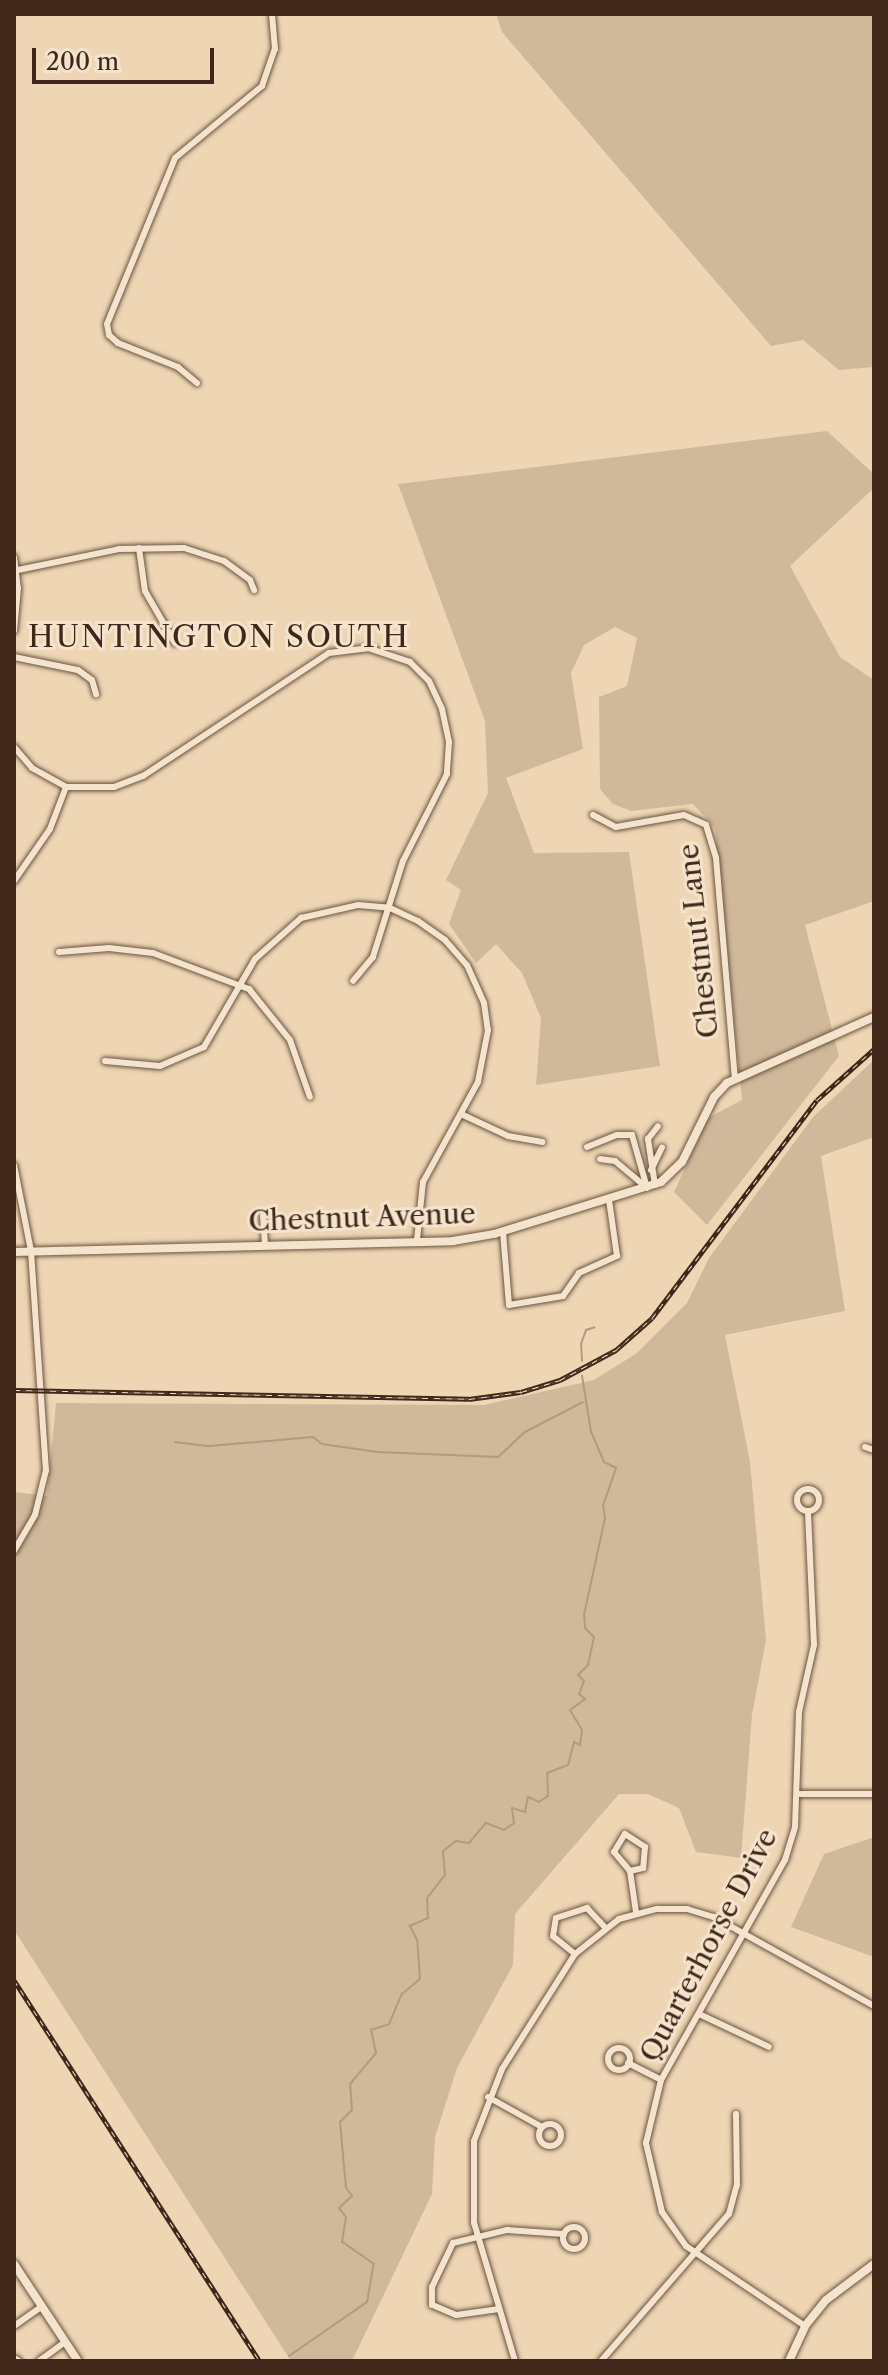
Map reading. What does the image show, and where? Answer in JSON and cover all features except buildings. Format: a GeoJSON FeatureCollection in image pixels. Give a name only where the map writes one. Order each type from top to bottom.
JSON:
{"type":"FeatureCollection","features":[{"type":"Feature","properties":{"kind":"street"},"geometry":{"type":"LineString","coordinates":[[197,383],[178,367],[118,343],[109,335],[107,324],[175,158],[262,86],[273,58],[272,14]]}},
{"type":"Feature","properties":{"kind":"street"},"geometry":{"type":"LineString","coordinates":[[18,570],[139,548],[204,551],[236,568],[254,590]]}},
{"type":"Feature","properties":{"kind":"street"},"geometry":{"type":"LineString","coordinates":[[139,548],[145,591],[175,643]]}},
{"type":"Feature","properties":{"kind":"street"},"geometry":{"type":"LineString","coordinates":[[14,557],[18,570],[14,631]]}},
{"type":"Feature","properties":{"kind":"street"},"geometry":{"type":"LineString","coordinates":[[14,747],[32,768],[66,787],[104,789],[143,776],[329,653],[353,647],[392,653],[429,681],[449,742],[442,788],[403,861],[373,957],[353,981]]}},
{"type":"Feature","properties":{"kind":"street"},"geometry":{"type":"LineString","coordinates":[[14,657],[78,670],[92,680],[96,694]]}},
{"type":"Feature","properties":{"kind":"street"},"geometry":{"type":"LineString","coordinates":[[14,881],[50,829],[66,787]]}},
{"type":"Feature","properties":{"kind":"street","name":"Chestnut Lane"},"geometry":{"type":"LineString","coordinates":[[593,815],[624,827],[684,815],[702,821],[709,831],[718,879],[735,1078]]}},
{"type":"Feature","properties":{"kind":"street"},"geometry":{"type":"LineString","coordinates":[[105,1061],[160,1066],[194,1054],[217,1031],[240,984],[270,940],[301,918],[341,906],[390,908],[445,940],[467,965],[484,1003],[485,1059],[461,1114],[426,1173],[417,1240]]}},
{"type":"Feature","properties":{"kind":"street"},"geometry":{"type":"LineString","coordinates":[[59,952],[109,948],[153,953],[240,984],[266,1005],[283,1030],[310,1097]]}},
{"type":"Feature","properties":{"kind":"street","name":"Chestnut Avenue"},"geometry":{"type":"LineString","coordinates":[[14,1252],[265,1242],[462,1240],[503,1232],[651,1186],[682,1162],[714,1097],[735,1078],[874,1017]]}},
{"type":"Feature","properties":{"kind":"street"},"geometry":{"type":"LineString","coordinates":[[461,1114],[508,1136],[542,1142]]}},
{"type":"Feature","properties":{"kind":"street"},"geometry":{"type":"LineString","coordinates":[[651,1186],[648,1139],[658,1126]]}},
{"type":"Feature","properties":{"kind":"street"},"geometry":{"type":"LineString","coordinates":[[587,1147],[617,1135],[632,1135],[651,1186]]}},
{"type":"Feature","properties":{"kind":"street"},"geometry":{"type":"LineString","coordinates":[[651,1170],[662,1147]]}},
{"type":"Feature","properties":{"kind":"street"},"geometry":{"type":"LineString","coordinates":[[600,1159],[615,1161],[651,1186]]}},
{"type":"Feature","properties":{"kind":"street"},"geometry":{"type":"LineString","coordinates":[[14,1165],[31,1251],[46,1470],[40,1504],[14,1551]]}},
{"type":"Feature","properties":{"kind":"street"},"geometry":{"type":"LineString","coordinates":[[503,1232],[509,1305],[563,1296],[579,1273],[617,1256],[609,1200]]}},
{"type":"Feature","properties":{"kind":"street"},"geometry":{"type":"LineString","coordinates":[[263,1216],[265,1242]]}},
{"type":"Feature","properties":{"kind":"street"},"geometry":{"type":"LineString","coordinates":[[865,1447],[874,1450]]}},
{"type":"Feature","properties":{"kind":"street","name":"Quarterhorse Drive"},"geometry":{"type":"LineString","coordinates":[[805,2326],[696,2257],[662,2212],[648,2166],[648,2120],[661,2080],[785,1860],[800,1794],[799,1712],[814,1645],[808,1511]]}},
{"type":"Feature","properties":{"kind":"street"},"geometry":{"type":"LineString","coordinates":[[800,1794],[874,1794]]}},
{"type":"Feature","properties":{"kind":"street"},"geometry":{"type":"LineString","coordinates":[[630,1871],[646,1866],[646,1850],[625,1834],[613,1849],[630,1871],[636,1912]]}},
{"type":"Feature","properties":{"kind":"street"},"geometry":{"type":"LineString","coordinates":[[575,1954],[551,1933],[556,1918],[593,1909],[605,1927]]}},
{"type":"Feature","properties":{"kind":"street"},"geometry":{"type":"LineString","coordinates":[[515,2361],[477,2234],[472,2158],[488,2097],[575,1954],[605,1927],[636,1912],[687,1909],[743,1934],[874,2006]]}},
{"type":"Feature","properties":{"kind":"street"},"geometry":{"type":"LineString","coordinates":[[699,2014],[769,2047]]}},
{"type":"Feature","properties":{"kind":"street"},"geometry":{"type":"LineString","coordinates":[[628,2063],[661,2080]]}},
{"type":"Feature","properties":{"kind":"street"},"geometry":{"type":"LineString","coordinates":[[488,2097],[542,2127]]}},
{"type":"Feature","properties":{"kind":"street"},"geometry":{"type":"LineString","coordinates":[[602,2361],[696,2257],[733,2205],[736,2114]]}},
{"type":"Feature","properties":{"kind":"street"},"geometry":{"type":"LineString","coordinates":[[499,2309],[456,2315],[430,2301],[449,2248],[457,2239],[477,2234],[564,2234]]}},
{"type":"Feature","properties":{"kind":"street"},"geometry":{"type":"LineString","coordinates":[[14,2264],[78,2361]]}},
{"type":"Feature","properties":{"kind":"street"},"geometry":{"type":"LineString","coordinates":[[789,2361],[805,2326],[841,2285],[874,2264]]}},
{"type":"Feature","properties":{"kind":"street"},"geometry":{"type":"LineString","coordinates":[[14,2326],[41,2307]]}},
{"type":"Feature","properties":{"kind":"street"},"geometry":{"type":"LineString","coordinates":[[39,2361],[65,2342]]}},
{"type":"Feature","properties":{"kind":"shaded area"},"geometry":{"type":"Polygon","coordinates":[[[496,14],[874,14],[874,367],[839,370],[803,340],[771,346],[502,32],[496,14]]]}},
{"type":"Feature","properties":{"kind":"shaded area"},"geometry":{"type":"Polygon","coordinates":[[[827,431],[874,474],[874,488],[790,566],[840,657],[874,680],[874,901],[805,925],[839,1056],[707,1225],[674,1192],[708,1118],[742,1100],[715,828],[693,804],[631,811],[613,804],[600,789],[599,697],[627,686],[637,638],[615,627],[584,645],[571,673],[583,749],[506,778],[534,853],[629,852],[660,1066],[536,1085],[541,1018],[522,973],[496,944],[476,963],[449,924],[461,890],[446,880],[488,793],[485,721],[398,484],[827,431]]]}},
{"type":"Feature","properties":{"kind":"shaded area"},"geometry":{"type":"Polygon","coordinates":[[[874,1060],[874,1137],[821,1156],[845,1311],[725,1335],[750,1462],[766,1640],[752,1715],[741,1858],[696,1852],[679,1808],[648,1794],[619,1794],[515,1914],[513,1965],[457,2068],[435,2137],[432,2194],[352,2361],[291,2361],[14,1930],[14,1492],[47,1496],[56,1403],[484,1405],[594,1380],[637,1353],[687,1303],[709,1258],[813,1117],[874,1060]]]}},
{"type":"Feature","properties":{"kind":"shaded area"},"geometry":{"type":"Polygon","coordinates":[[[874,1837],[874,1957],[791,1927],[824,1854],[874,1837]]]}},
{"type":"Feature","properties":{"kind":"waterway"},"geometry":{"type":"LineString","coordinates":[[582,1361],[581,1344],[586,1330],[595,1327]]}},
{"type":"Feature","properties":{"kind":"waterway"},"geometry":{"type":"LineString","coordinates":[[289,2356],[367,2302],[374,2264],[342,2242],[346,2217],[339,2208],[352,2196],[346,2188],[340,2122],[352,2110],[350,2084],[376,2053],[371,2030],[389,2024],[402,1994],[420,1979],[417,1940],[410,1926],[428,1918],[427,1898],[445,1875],[443,1851],[456,1841],[469,1843],[486,1823],[504,1830],[514,1823],[512,1808],[525,1812],[528,1797],[539,1802],[548,1796],[547,1773],[568,1765],[574,1742],[580,1745],[582,1730],[570,1710],[585,1699],[579,1694],[584,1681],[578,1675],[588,1665],[594,1637],[585,1628],[584,1615],[605,1518],[603,1506],[616,1468],[604,1462],[591,1432],[582,1376]]}},
{"type":"Feature","properties":{"kind":"waterway"},"geometry":{"type":"LineString","coordinates":[[175,1442],[209,1446],[313,1437],[322,1444],[377,1452],[498,1457],[525,1432],[583,1402]]}},
{"type":"Feature","properties":{"kind":"railway"},"geometry":{"type":"LineString","coordinates":[[14,1390],[469,1399],[521,1392],[560,1380],[616,1350],[652,1318],[817,1100],[874,1049]]}},
{"type":"Feature","properties":{"kind":"railway"},"geometry":{"type":"LineString","coordinates":[[14,1980],[260,2361]]}},
{"type":"Feature","properties":{"kind":"district","name":"HUNTINGTON SOUTH"},"geometry":{"type":"Point","coordinates":[219,637]}}]}
